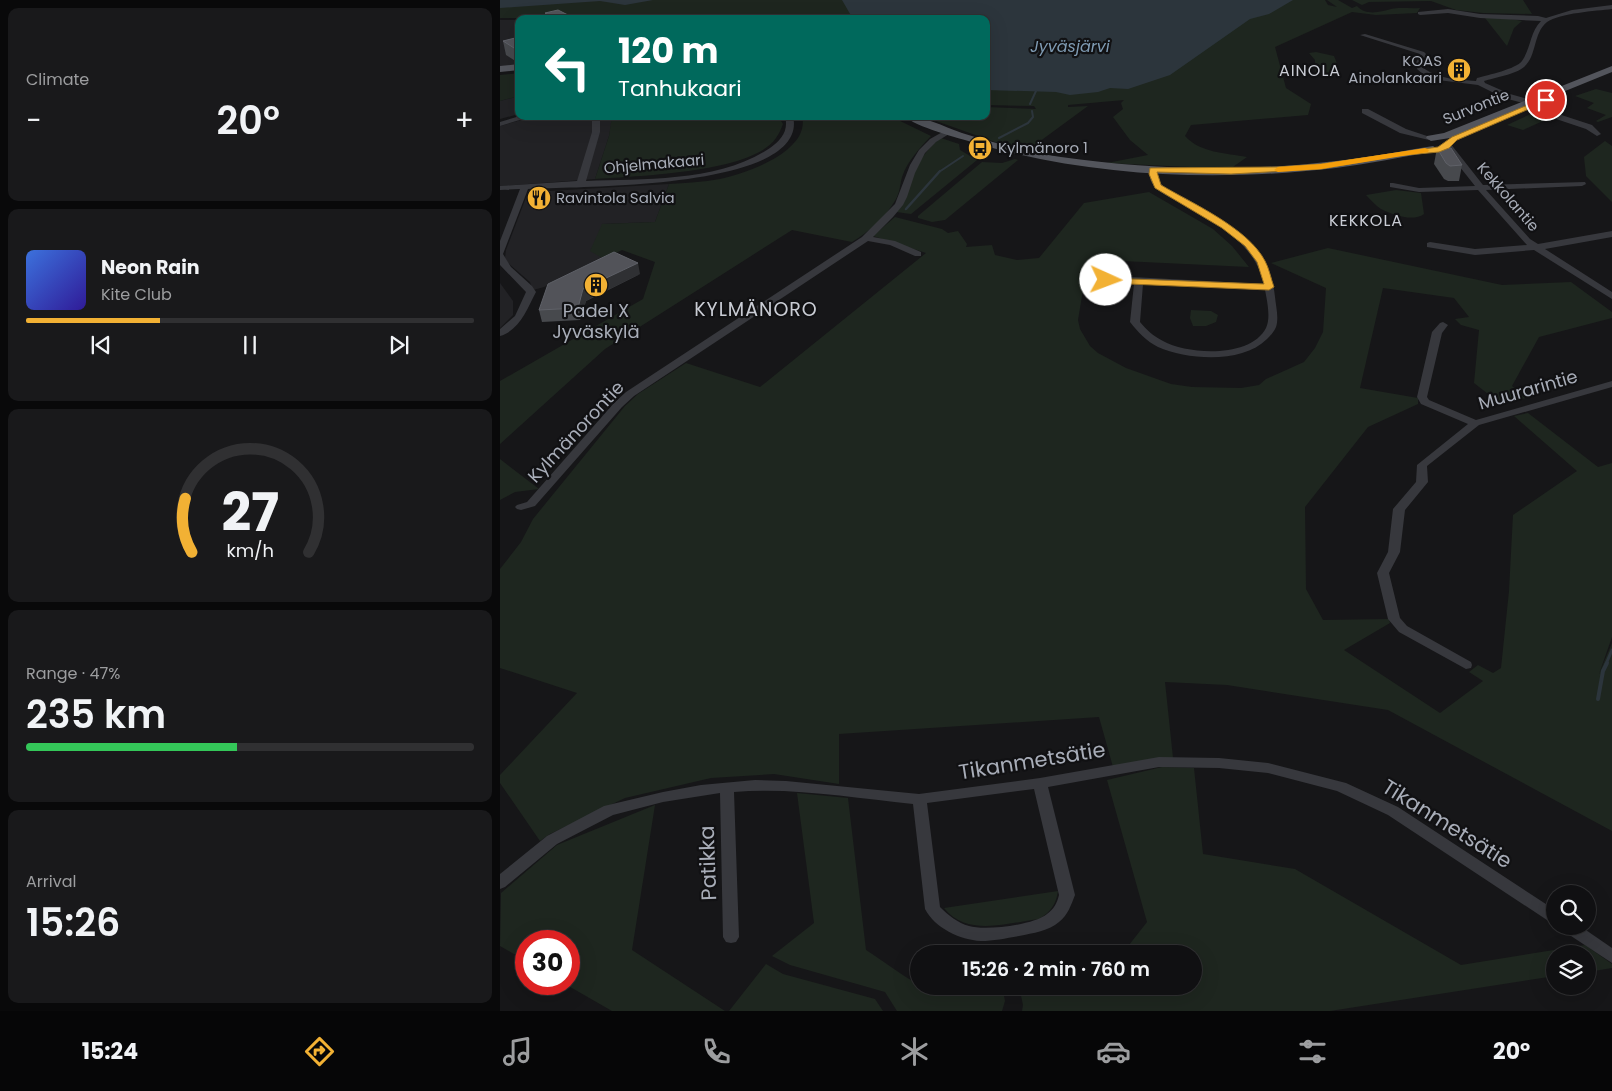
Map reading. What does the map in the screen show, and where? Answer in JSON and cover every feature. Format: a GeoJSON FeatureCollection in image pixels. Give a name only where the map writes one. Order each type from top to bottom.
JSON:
{"type":"FeatureCollection","features":[{"type":"Feature","properties":{"kind":"main road"},"geometry":{"type":"LineString","coordinates":[[500,69],[515,67]]}},
{"type":"Feature","properties":{"kind":"main road","name":"Survontie"},"geometry":{"type":"LineString","coordinates":[[1396,154],[1424,140],[1446,136],[1612,69]]}},
{"type":"Feature","properties":{"kind":"main road","name":"Survontie"},"geometry":{"type":"LineString","coordinates":[[918,120],[946,132],[995,146],[1084,163],[1153,169],[1277,170],[1321,166],[1434,150],[1526,104]]}},
{"type":"Feature","properties":{"kind":"main road"},"geometry":{"type":"LineString","coordinates":[[1434,150],[1424,148],[1424,140],[1440,139],[1447,145]]}},
{"type":"Feature","properties":{"kind":"street"},"geometry":{"type":"LineString","coordinates":[[1480,83],[1484,79],[1520,66],[1526,61],[1539,27],[1546,20],[1572,12],[1612,6]]}},
{"type":"Feature","properties":{"kind":"street"},"geometry":{"type":"LineString","coordinates":[[1420,13],[1448,11],[1480,16],[1538,18],[1546,20]]}},
{"type":"Feature","properties":{"kind":"street"},"geometry":{"type":"LineString","coordinates":[[1363,35],[1422,53],[1424,55],[1419,63],[1420,69],[1427,74],[1449,81],[1480,83],[1507,96],[1511,101],[1526,104],[1589,127],[1596,131],[1597,134]]}},
{"type":"Feature","properties":{"kind":"street"},"geometry":{"type":"LineString","coordinates":[[1365,111],[1424,140]]}},
{"type":"Feature","properties":{"kind":"street"},"geometry":{"type":"LineString","coordinates":[[500,124],[515,120]]}},
{"type":"Feature","properties":{"kind":"street","name":"Ohjelmakaari"},"geometry":{"type":"LineString","coordinates":[[581,184],[596,132],[596,120]]}},
{"type":"Feature","properties":{"kind":"street","name":"Ohjelmakaari"},"geometry":{"type":"LineString","coordinates":[[500,188],[687,177],[742,165],[773,150],[782,142],[790,129],[791,120]]}},
{"type":"Feature","properties":{"kind":"street","name":"Kylmänorontie"},"geometry":{"type":"LineString","coordinates":[[521,507],[532,504],[618,405],[630,394],[867,238],[892,214],[902,198],[908,178],[918,158],[936,137],[946,132]]}},
{"type":"Feature","properties":{"kind":"street","name":"Kekkolantie"},"geometry":{"type":"LineString","coordinates":[[1447,145],[1455,152],[1480,188],[1527,241],[1612,296]]}},
{"type":"Feature","properties":{"kind":"street","name":"Kekkolantie"},"geometry":{"type":"LineString","coordinates":[[1434,150],[1461,162]]}},
{"type":"Feature","properties":{"kind":"street"},"geometry":{"type":"LineString","coordinates":[[1139,282],[1134,316],[1137,328],[1149,339],[1166,347],[1196,353],[1216,354],[1245,349],[1259,341],[1269,332],[1272,325],[1269,287],[1261,261],[1248,244],[1225,227],[1158,186],[1153,169]]}},
{"type":"Feature","properties":{"kind":"street"},"geometry":{"type":"LineString","coordinates":[[1393,185],[1419,190],[1582,184]]}},
{"type":"Feature","properties":{"kind":"street"},"geometry":{"type":"LineString","coordinates":[[500,252],[525,187]]}},
{"type":"Feature","properties":{"kind":"street"},"geometry":{"type":"LineString","coordinates":[[1430,245],[1475,252],[1536,247],[1612,234]]}},
{"type":"Feature","properties":{"kind":"street"},"geometry":{"type":"LineString","coordinates":[[867,238],[892,243],[918,254]]}},
{"type":"Feature","properties":{"kind":"street"},"geometry":{"type":"LineString","coordinates":[[500,256],[501,261],[517,276],[523,285],[520,294],[525,303],[519,317],[500,334]]}},
{"type":"Feature","properties":{"kind":"street"},"geometry":{"type":"LineString","coordinates":[[1094,278],[1139,282],[1269,287]]}},
{"type":"Feature","properties":{"kind":"street"},"geometry":{"type":"LineString","coordinates":[[1443,324],[1437,332],[1422,397],[1425,402],[1475,423]]}},
{"type":"Feature","properties":{"kind":"street","name":"Muurarintie"},"geometry":{"type":"LineString","coordinates":[[1466,665],[1403,629],[1394,619],[1382,573],[1394,552],[1399,509],[1422,482],[1422,465],[1475,423],[1612,384]]}},
{"type":"Feature","properties":{"kind":"street","name":"Tikanmetsätie"},"geometry":{"type":"LineString","coordinates":[[500,883],[552,840],[609,810],[663,797],[727,787],[756,785],[786,786],[919,799],[1040,784],[1159,762],[1219,763],[1268,768],[1341,787],[1393,811],[1546,912]]}},
{"type":"Feature","properties":{"kind":"street"},"geometry":{"type":"LineString","coordinates":[[919,799],[933,909],[941,919],[959,929],[975,934],[1001,932],[1043,925],[1056,916],[1064,906],[1067,895],[1040,784]]}},
{"type":"Feature","properties":{"kind":"street","name":"Patikka"},"geometry":{"type":"LineString","coordinates":[[727,787],[731,937]]}},
{"type":"Feature","properties":{"kind":"street"},"geometry":{"type":"LineString","coordinates":[[1580,935],[1612,956]]}},
{"type":"Feature","properties":{"kind":"shaded area"},"geometry":{"type":"Polygon","coordinates":[[[534,0],[873,0],[884,15],[515,15],[515,18],[500,18],[500,2],[534,0]]]}},
{"type":"Feature","properties":{"kind":"shaded area"},"geometry":{"type":"Polygon","coordinates":[[[1253,0],[1325,0],[1328,5],[1337,7],[1327,0],[1338,0],[1352,8],[1357,6],[1369,12],[1394,8],[1420,8],[1417,13],[1376,15],[1352,12],[1275,47],[1286,88],[1311,104],[1308,115],[1191,125],[1185,136],[1198,146],[1247,157],[1230,169],[1107,163],[1148,155],[1130,140],[1113,117],[1123,109],[1121,103],[1124,100],[1068,105],[1068,107],[1088,106],[1028,150],[995,142],[933,120],[990,120],[990,107],[1036,109],[1034,106],[990,105],[990,72],[1253,0]]]}},
{"type":"Feature","properties":{"kind":"shaded area"},"geometry":{"type":"Polygon","coordinates":[[[1352,0],[1523,0],[1532,14],[1483,13],[1456,10],[1431,1],[1369,2],[1362,5],[1352,0]]]}},
{"type":"Feature","properties":{"kind":"shaded area"},"geometry":{"type":"Polygon","coordinates":[[[1485,18],[1506,18],[1522,21],[1514,28],[1507,46],[1485,18]]]}},
{"type":"Feature","properties":{"kind":"shaded area"},"geometry":{"type":"Polygon","coordinates":[[[500,20],[515,20],[515,66],[500,68],[500,20]]]}},
{"type":"Feature","properties":{"kind":"shaded area"},"geometry":{"type":"Polygon","coordinates":[[[1316,52],[1334,56],[1340,71],[1323,74],[1315,73],[1315,60],[1309,53],[1316,52]]]}},
{"type":"Feature","properties":{"kind":"shaded area"},"geometry":{"type":"Polygon","coordinates":[[[515,73],[515,97],[500,101],[500,75],[515,73]]]}},
{"type":"Feature","properties":{"kind":"shaded area"},"geometry":{"type":"Polygon","coordinates":[[[1596,89],[1612,93],[1612,117],[1598,122],[1596,121],[1606,115],[1587,108],[1594,103],[1575,96],[1596,89]]]}},
{"type":"Feature","properties":{"kind":"shaded area"},"geometry":{"type":"Polygon","coordinates":[[[515,97],[515,115],[500,119],[500,101],[515,97]]]}},
{"type":"Feature","properties":{"kind":"shaded area"},"geometry":{"type":"Polygon","coordinates":[[[1537,111],[1552,117],[1523,130],[1507,125],[1537,111]]]}},
{"type":"Feature","properties":{"kind":"shaded area"},"geometry":{"type":"Polygon","coordinates":[[[521,120],[612,120],[595,179],[500,186],[500,126],[521,120]]]}},
{"type":"Feature","properties":{"kind":"shaded area"},"geometry":{"type":"Polygon","coordinates":[[[611,120],[780,120],[783,124],[776,138],[763,150],[744,159],[719,166],[663,174],[595,179],[609,136],[611,120]]]}},
{"type":"Feature","properties":{"kind":"shaded area"},"geometry":{"type":"Polygon","coordinates":[[[802,120],[898,120],[931,136],[908,165],[892,206],[865,234],[852,242],[792,230],[605,349],[500,444],[500,381],[643,299],[655,262],[622,250],[604,259],[590,251],[602,224],[655,222],[669,184],[720,179],[760,166],[787,150],[797,140],[802,129],[802,120]]]}},
{"type":"Feature","properties":{"kind":"shaded area"},"geometry":{"type":"Polygon","coordinates":[[[941,138],[959,144],[960,150],[977,160],[911,214],[896,212],[919,162],[941,138]]]}},
{"type":"Feature","properties":{"kind":"shaded area"},"geometry":{"type":"Polygon","coordinates":[[[1605,141],[1612,146],[1612,202],[1586,176],[1584,157],[1605,141]]]}},
{"type":"Feature","properties":{"kind":"shaded area"},"geometry":{"type":"Polygon","coordinates":[[[1015,159],[1018,160],[945,220],[932,222],[918,218],[918,216],[982,162],[1002,163],[1015,159]]]}},
{"type":"Feature","properties":{"kind":"shaded area"},"geometry":{"type":"Polygon","coordinates":[[[669,184],[655,222],[602,224],[604,259],[544,287],[533,290],[530,282],[508,263],[505,258],[506,250],[527,195],[533,192],[669,184]]]}},
{"type":"Feature","properties":{"kind":"shaded area"},"geometry":{"type":"Polygon","coordinates":[[[1396,190],[1421,193],[1424,214],[1409,218],[1397,215],[1381,209],[1366,195],[1396,190]]]}},
{"type":"Feature","properties":{"kind":"shaded area"},"geometry":{"type":"Polygon","coordinates":[[[1149,192],[1213,229],[1232,246],[1249,267],[1101,260],[1086,272],[1078,320],[1080,329],[1090,346],[1098,353],[1126,368],[1171,384],[1192,387],[1241,388],[1259,385],[1266,379],[1304,362],[1315,348],[1323,332],[1326,288],[1271,263],[1328,248],[1502,285],[1571,282],[1612,312],[1612,318],[1539,337],[1512,386],[1526,398],[1501,404],[1474,383],[1479,330],[1461,325],[1455,319],[1469,317],[1454,298],[1383,288],[1360,388],[1418,398],[1418,404],[1368,427],[1305,507],[1306,589],[1323,620],[1389,619],[1390,623],[1344,650],[1440,713],[1483,681],[1469,672],[1478,665],[1493,673],[1501,668],[1509,591],[1513,515],[1577,471],[1514,416],[1528,413],[1598,467],[1612,463],[1612,637],[1599,674],[1612,643],[1612,831],[1388,710],[1227,685],[1165,682],[1173,758],[1113,767],[1099,717],[839,734],[839,784],[774,774],[711,778],[625,798],[550,834],[540,841],[500,783],[500,775],[577,693],[500,668],[500,569],[521,542],[533,519],[625,406],[638,394],[686,363],[760,387],[926,253],[873,236],[895,217],[942,229],[948,233],[958,231],[967,244],[966,247],[992,245],[995,255],[1017,260],[1039,258],[1084,203],[1149,192]]]}},
{"type":"Feature","properties":{"kind":"shaded area"},"geometry":{"type":"Polygon","coordinates":[[[500,283],[513,301],[513,315],[500,328],[500,283]]]}},
{"type":"Feature","properties":{"kind":"shaded area"},"geometry":{"type":"Polygon","coordinates":[[[1191,310],[1211,311],[1218,315],[1216,322],[1206,326],[1193,326],[1190,318],[1191,310]]]}},
{"type":"Feature","properties":{"kind":"shaded area"},"geometry":{"type":"Polygon","coordinates":[[[500,459],[539,489],[515,492],[500,500],[500,459]]]}},
{"type":"Feature","properties":{"kind":"shaded area"},"geometry":{"type":"Polygon","coordinates":[[[1162,767],[1194,768],[1203,854],[1295,869],[1461,965],[1546,951],[1546,977],[1330,1011],[1022,1011],[1021,995],[1202,995],[1202,945],[1129,945],[1147,922],[1107,780],[1162,767]]]}},
{"type":"Feature","properties":{"kind":"shaded area"},"geometry":{"type":"Polygon","coordinates":[[[797,793],[848,798],[866,950],[910,979],[910,995],[1004,995],[1005,1001],[1002,1011],[897,1011],[885,992],[790,965],[772,956],[814,923],[797,793]]]}},
{"type":"Feature","properties":{"kind":"shaded area"},"geometry":{"type":"Polygon","coordinates":[[[655,805],[632,950],[725,1011],[612,1011],[580,993],[580,930],[515,930],[515,955],[500,946],[501,893],[557,845],[655,805]]]}},
{"type":"Feature","properties":{"kind":"shaded area"},"geometry":{"type":"Polygon","coordinates":[[[1058,891],[1052,907],[1047,914],[1039,919],[1001,925],[988,926],[964,923],[953,917],[944,908],[1058,891]]]}},
{"type":"Feature","properties":{"kind":"shaded area"},"geometry":{"type":"Polygon","coordinates":[[[1596,953],[1612,964],[1612,968],[1596,971],[1596,953]]]}},
{"type":"Feature","properties":{"kind":"shaded area"},"geometry":{"type":"Polygon","coordinates":[[[766,964],[783,974],[875,999],[883,1011],[729,1011],[766,964]]]}},
{"type":"Feature","properties":{"kind":"water"},"geometry":{"type":"Polygon","coordinates":[[[500,0],[653,0],[625,5],[600,1],[500,8],[500,0]]]}},
{"type":"Feature","properties":{"kind":"water","name":"Jyväsjärvi"},"geometry":{"type":"Polygon","coordinates":[[[842,0],[1293,0],[1269,14],[1250,19],[1170,75],[1128,89],[1110,88],[1098,92],[1070,95],[1056,92],[990,90],[990,15],[851,15],[842,0]]]}},
{"type":"Feature","properties":{"kind":"building"},"geometry":{"type":"Polygon","coordinates":[[[558,10],[568,15],[548,15],[545,13],[558,10]]]}},
{"type":"Feature","properties":{"kind":"building"},"geometry":{"type":"Polygon","coordinates":[[[515,38],[515,48],[514,48],[503,41],[515,38]]]}},
{"type":"Feature","properties":{"kind":"building"},"geometry":{"type":"Polygon","coordinates":[[[1437,148],[1451,148],[1462,165],[1450,166],[1437,148]]]}},
{"type":"Feature","properties":{"kind":"building"},"geometry":{"type":"Polygon","coordinates":[[[614,252],[638,263],[583,289],[578,308],[539,310],[548,284],[614,252]]]}},
{"type":"Feature","properties":{"kind":"waterway"},"geometry":{"type":"LineString","coordinates":[[1030,104],[1036,91]]}},
{"type":"Feature","properties":{"kind":"waterway"},"geometry":{"type":"LineString","coordinates":[[999,138],[1028,123],[1033,117],[1032,111]]}},
{"type":"Feature","properties":{"kind":"waterway"},"geometry":{"type":"LineString","coordinates":[[939,172],[963,156]]}},
{"type":"Feature","properties":{"kind":"waterway"},"geometry":{"type":"LineString","coordinates":[[906,209],[939,172]]}},
{"type":"Feature","properties":{"kind":"waterway"},"geometry":{"type":"LineString","coordinates":[[1606,664],[1612,650]]}},
{"type":"Feature","properties":{"kind":"waterway"},"geometry":{"type":"LineString","coordinates":[[1598,699],[1603,671],[1607,663]]}},
{"type":"Feature","properties":{"kind":"slow traffic"},"geometry":{"type":"LineString","coordinates":[[1278,170],[1321,166],[1425,150]]}},
{"type":"Feature","properties":{"kind":"place","name":"KOAS Ainolankaari"},"geometry":{"type":"Point","coordinates":[1459,70]}},
{"type":"Feature","properties":{"kind":"place","name":"Kylmänoro 1"},"geometry":{"type":"Point","coordinates":[980,148]}},
{"type":"Feature","properties":{"kind":"place","name":"Ravintola Salvia"},"geometry":{"type":"Point","coordinates":[539,198]}},
{"type":"Feature","properties":{"kind":"place","name":"Padel X Jyväskylä"},"geometry":{"type":"Point","coordinates":[596,285]}},
{"type":"Feature","properties":{"kind":"district","name":"AINOLA"},"geometry":{"type":"Point","coordinates":[1310,70]}},
{"type":"Feature","properties":{"kind":"district","name":"KEKKOLA"},"geometry":{"type":"Point","coordinates":[1366,220]}},
{"type":"Feature","properties":{"kind":"district","name":"KYLMÄNORO"},"geometry":{"type":"Point","coordinates":[756,309]}},
{"type":"Feature","properties":{"kind":"route"},"geometry":{"type":"LineString","coordinates":[[1106,280],[1269,287],[1261,261],[1248,244],[1202,212],[1158,186],[1153,169],[1194,171],[1277,170],[1321,166],[1424,150],[1442,149],[1454,139],[1546,100]]}}]}
